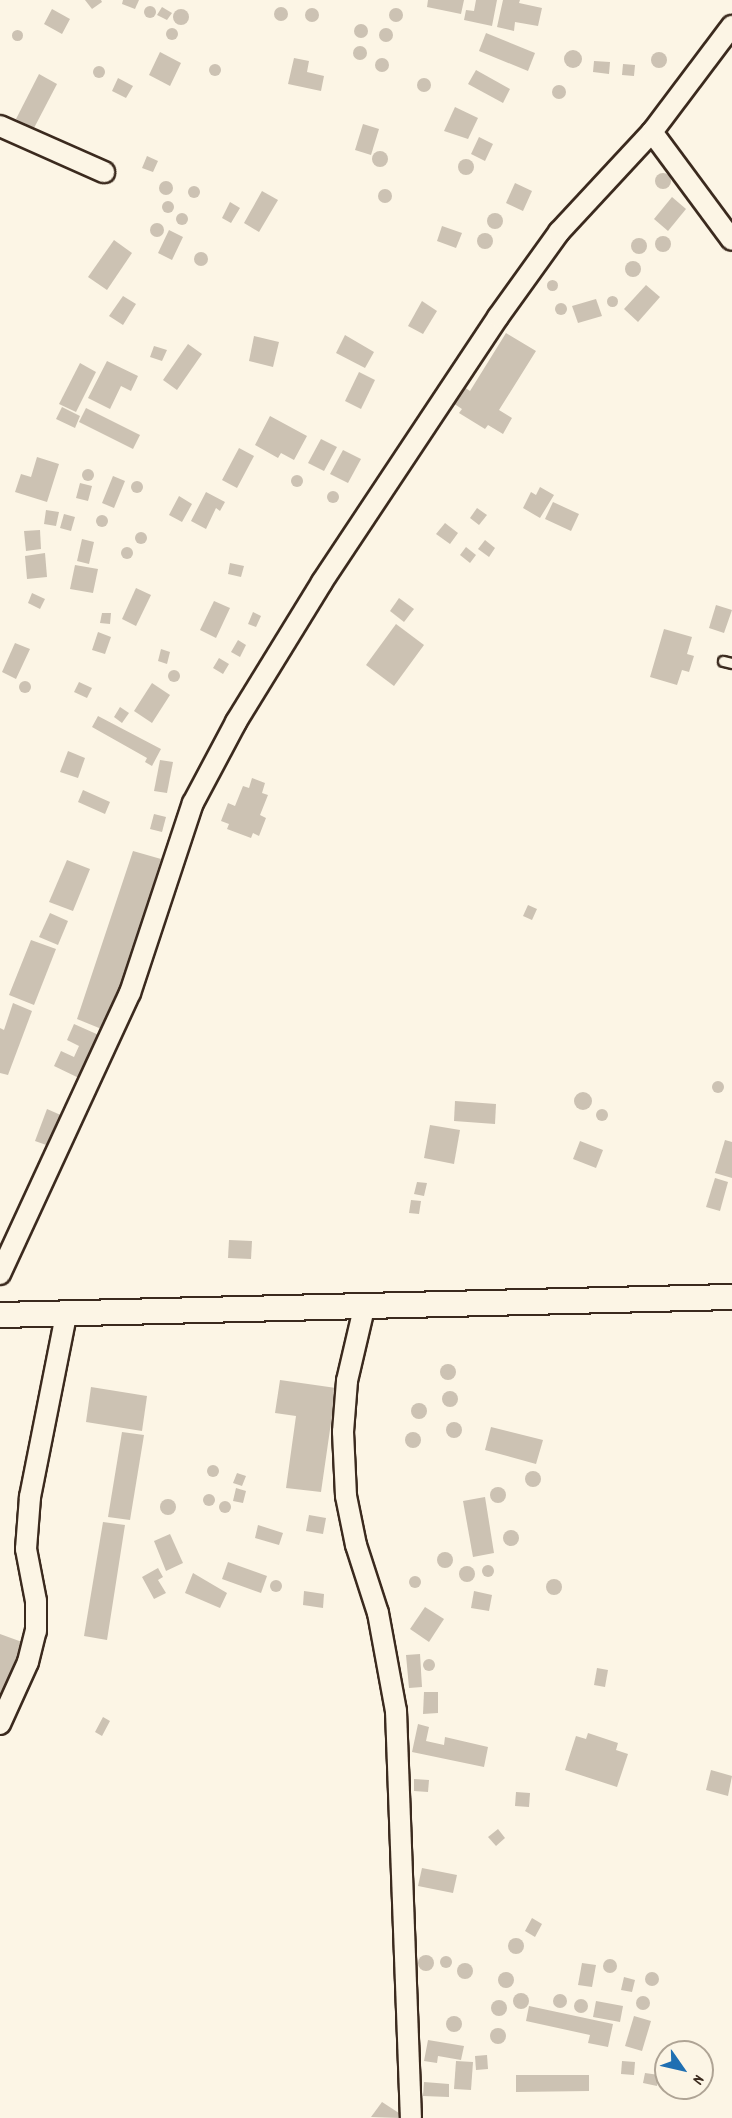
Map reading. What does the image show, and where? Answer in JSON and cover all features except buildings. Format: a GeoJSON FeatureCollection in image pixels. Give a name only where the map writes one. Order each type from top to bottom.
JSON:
{"type":"FeatureCollection","features":[{"type":"Feature","properties":{"kind":"street"},"geometry":{"type":"LineString","coordinates":[[0,1274],[130,993],[193,803],[236,722],[322,582],[498,317],[559,232],[651,132],[732,26]]}},
{"type":"Feature","properties":{"kind":"street"},"geometry":{"type":"LineString","coordinates":[[0,126],[104,172]]}},
{"type":"Feature","properties":{"kind":"street"},"geometry":{"type":"LineString","coordinates":[[651,132],[732,240]]}},
{"type":"Feature","properties":{"kind":"street"},"geometry":{"type":"LineString","coordinates":[[0,1315],[66,1316],[365,1304],[732,1297]]}},
{"type":"Feature","properties":{"kind":"street"},"geometry":{"type":"LineString","coordinates":[[365,1304],[347,1381],[343,1432],[346,1496],[356,1545],[378,1613],[396,1711],[411,2118]]}},
{"type":"Feature","properties":{"kind":"street"},"geometry":{"type":"LineString","coordinates":[[0,1724],[28,1662],[36,1631],[36,1601],[26,1549],[30,1497],[66,1316]]}}]}
